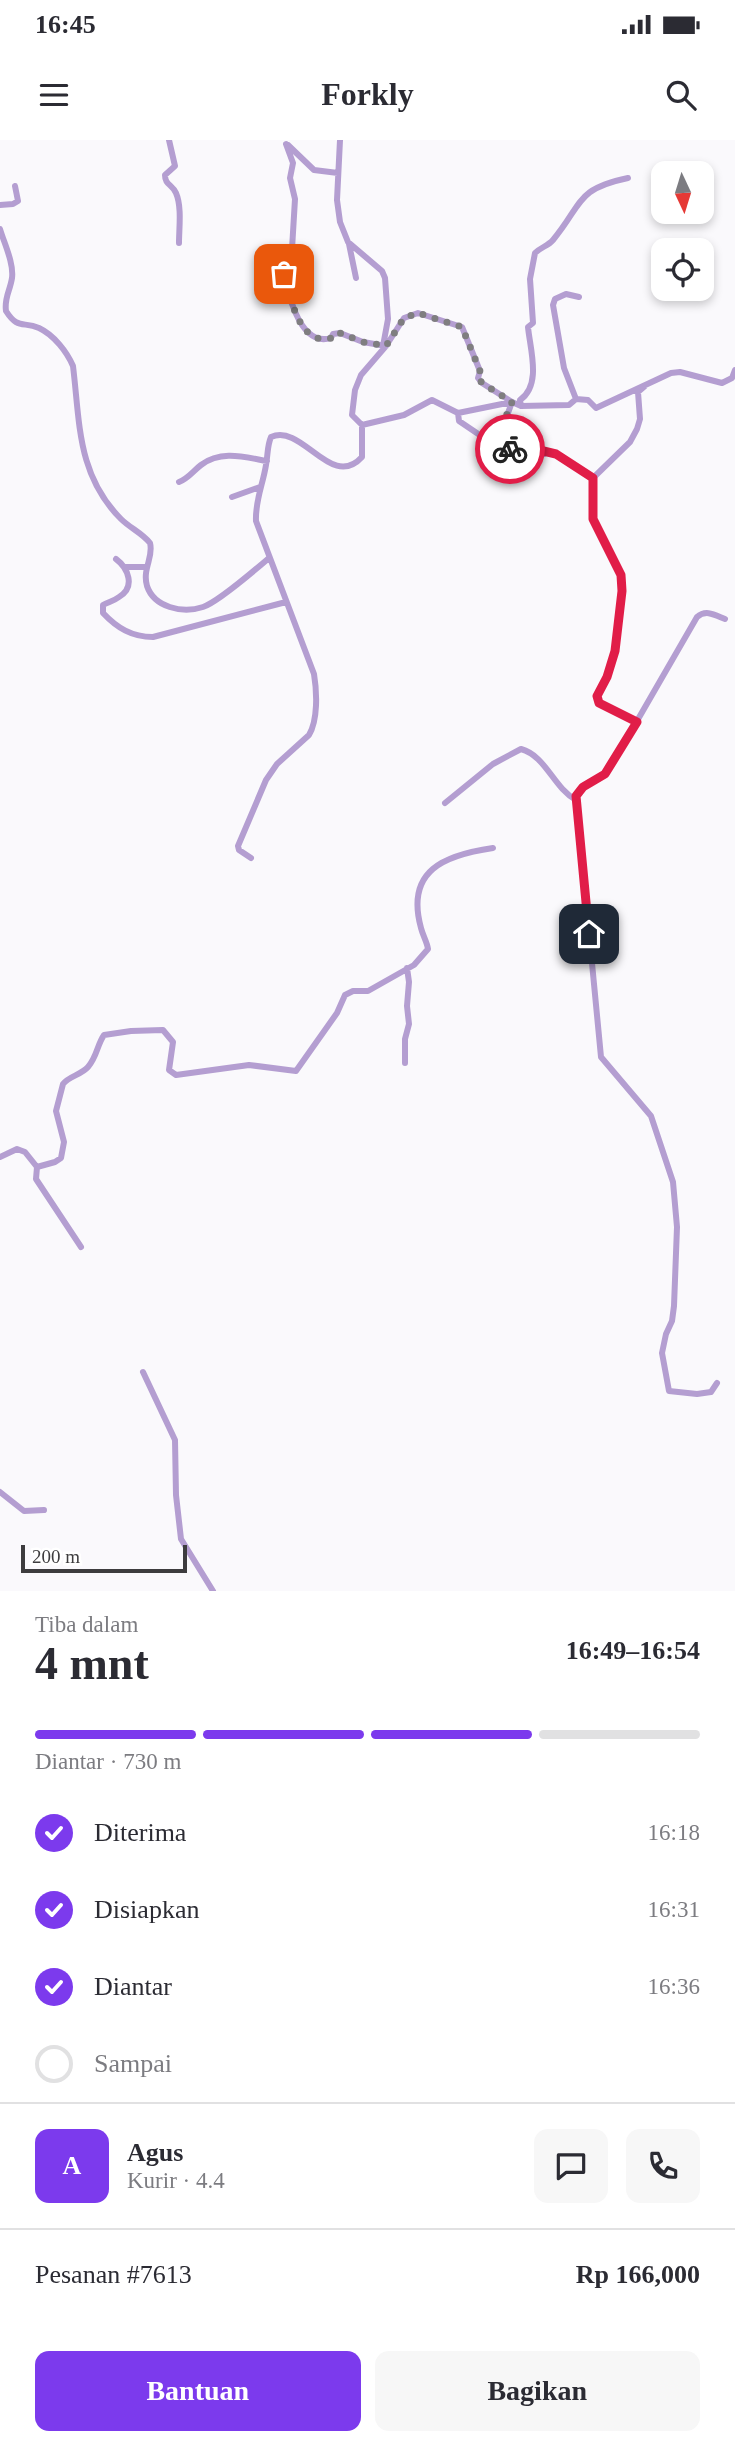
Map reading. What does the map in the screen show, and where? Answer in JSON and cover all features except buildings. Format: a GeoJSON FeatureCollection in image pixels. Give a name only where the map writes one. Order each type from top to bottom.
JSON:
{"type":"FeatureCollection","features":[{"type":"Feature","properties":{"kind":"street"},"geometry":{"type":"LineString","coordinates":[[169,140],[175,166],[164,179],[174,189],[178,203],[179,243]]}},
{"type":"Feature","properties":{"kind":"street"},"geometry":{"type":"LineString","coordinates":[[340,140],[338,213],[356,278]]}},
{"type":"Feature","properties":{"kind":"street"},"geometry":{"type":"LineString","coordinates":[[285,142],[314,170],[338,173]]}},
{"type":"Feature","properties":{"kind":"street"},"geometry":{"type":"LineString","coordinates":[[285,142],[293,163],[290,178],[295,206],[292,249],[283,264],[300,324],[309,333],[325,340],[340,333],[363,342],[385,346]]}},
{"type":"Feature","properties":{"kind":"street"},"geometry":{"type":"LineString","coordinates":[[521,406],[520,400],[528,393],[533,378],[528,327],[533,323],[530,279],[535,253],[547,247],[554,239],[578,201],[595,188],[628,178]]}},
{"type":"Feature","properties":{"kind":"street"},"geometry":{"type":"LineString","coordinates":[[0,205],[18,201],[15,186]]}},
{"type":"Feature","properties":{"kind":"street"},"geometry":{"type":"LineString","coordinates":[[0,229],[12,271],[5,299],[6,312],[19,325],[42,330],[60,345],[73,366],[86,465],[94,484],[109,505],[122,520],[150,543],[151,549],[145,567],[148,587],[160,604],[195,609],[210,604],[269,558]]}},
{"type":"Feature","properties":{"kind":"street"},"geometry":{"type":"LineString","coordinates":[[348,242],[382,271],[385,278],[388,319],[385,346]]}},
{"type":"Feature","properties":{"kind":"street"},"geometry":{"type":"LineString","coordinates":[[576,399],[564,368],[553,306],[555,299],[566,294],[579,297]]}},
{"type":"Feature","properties":{"kind":"street"},"geometry":{"type":"LineString","coordinates":[[251,858],[239,850],[238,846],[266,780],[278,764],[309,735],[314,723],[314,674],[256,521],[256,504],[267,461],[267,445],[271,437],[277,435],[297,440],[329,463],[343,466],[362,457],[362,425],[352,415],[355,390],[361,375],[404,318],[418,313],[458,326],[465,331],[480,371],[478,378],[521,406],[569,405],[576,399],[588,400],[593,407],[598,408],[664,375],[680,372],[716,382],[727,382],[735,370]]}},
{"type":"Feature","properties":{"kind":"street"},"geometry":{"type":"LineString","coordinates":[[637,722],[599,703],[597,696],[607,677],[615,651],[622,591],[621,575],[593,519],[593,478],[630,442],[640,419],[638,392],[651,381]]}},
{"type":"Feature","properties":{"kind":"street"},"geometry":{"type":"LineString","coordinates":[[362,425],[404,415],[432,400],[458,413],[512,402]]}},
{"type":"Feature","properties":{"kind":"street"},"geometry":{"type":"LineString","coordinates":[[496,446],[512,402]]}},
{"type":"Feature","properties":{"kind":"street"},"geometry":{"type":"LineString","coordinates":[[458,413],[459,421],[496,446],[512,450],[535,449],[556,454],[593,478]]}},
{"type":"Feature","properties":{"kind":"street"},"geometry":{"type":"LineString","coordinates":[[500,476],[521,460],[538,454],[556,454]]}},
{"type":"Feature","properties":{"kind":"street"},"geometry":{"type":"LineString","coordinates":[[179,482],[187,479],[200,466],[220,456],[234,455],[267,461]]}},
{"type":"Feature","properties":{"kind":"street"},"geometry":{"type":"LineString","coordinates":[[232,497],[260,487]]}},
{"type":"Feature","properties":{"kind":"street"},"geometry":{"type":"LineString","coordinates":[[116,559],[126,567],[129,579],[127,589],[118,598],[106,603],[102,610],[122,629],[139,637],[153,637],[286,602]]}},
{"type":"Feature","properties":{"kind":"street"},"geometry":{"type":"LineString","coordinates":[[126,567],[145,567]]}},
{"type":"Feature","properties":{"kind":"street"},"geometry":{"type":"LineString","coordinates":[[717,1383],[711,1392],[697,1394],[669,1391],[662,1353],[674,1306],[677,1227],[673,1182],[651,1116],[600,1057],[576,796],[583,787],[605,774],[697,617],[707,612],[726,619]]}},
{"type":"Feature","properties":{"kind":"street"},"geometry":{"type":"LineString","coordinates":[[445,803],[493,764],[521,749],[534,754],[559,787],[576,800]]}},
{"type":"Feature","properties":{"kind":"street"},"geometry":{"type":"LineString","coordinates":[[37,1167],[61,1158],[64,1142],[57,1111],[63,1084],[65,1080],[86,1069],[98,1052],[104,1035],[163,1030],[173,1042],[169,1070],[176,1075],[185,1076],[249,1065],[296,1071],[337,1013],[345,995],[353,991],[368,991],[422,958],[428,949],[421,928],[419,908],[419,887],[424,878],[439,864],[455,855],[493,848]]}},
{"type":"Feature","properties":{"kind":"street"},"geometry":{"type":"LineString","coordinates":[[405,1063],[410,982],[407,968]]}},
{"type":"Feature","properties":{"kind":"street"},"geometry":{"type":"LineString","coordinates":[[0,1157],[17,1149],[25,1152],[37,1167],[36,1179],[82,1247]]}},
{"type":"Feature","properties":{"kind":"street"},"geometry":{"type":"LineString","coordinates":[[143,1372],[175,1440],[176,1495],[181,1539],[213,1591]]}},
{"type":"Feature","properties":{"kind":"street"},"geometry":{"type":"LineString","coordinates":[[0,1492],[24,1511],[44,1510]]}},
{"type":"Feature","properties":{"kind":"way so far"},"geometry":{"type":"LineString","coordinates":[[284,274],[300,324],[304,330],[325,340],[340,333],[363,342],[386,346],[404,318],[418,313],[462,327],[480,371],[478,378],[498,395],[512,402],[496,446],[510,449]]}},
{"type":"Feature","properties":{"kind":"route"},"geometry":{"type":"LineString","coordinates":[[510,449],[535,449],[556,454],[593,478],[593,519],[621,575],[622,591],[615,651],[607,677],[597,696],[599,703],[637,722],[605,774],[583,787],[576,796],[589,934]]}}]}
